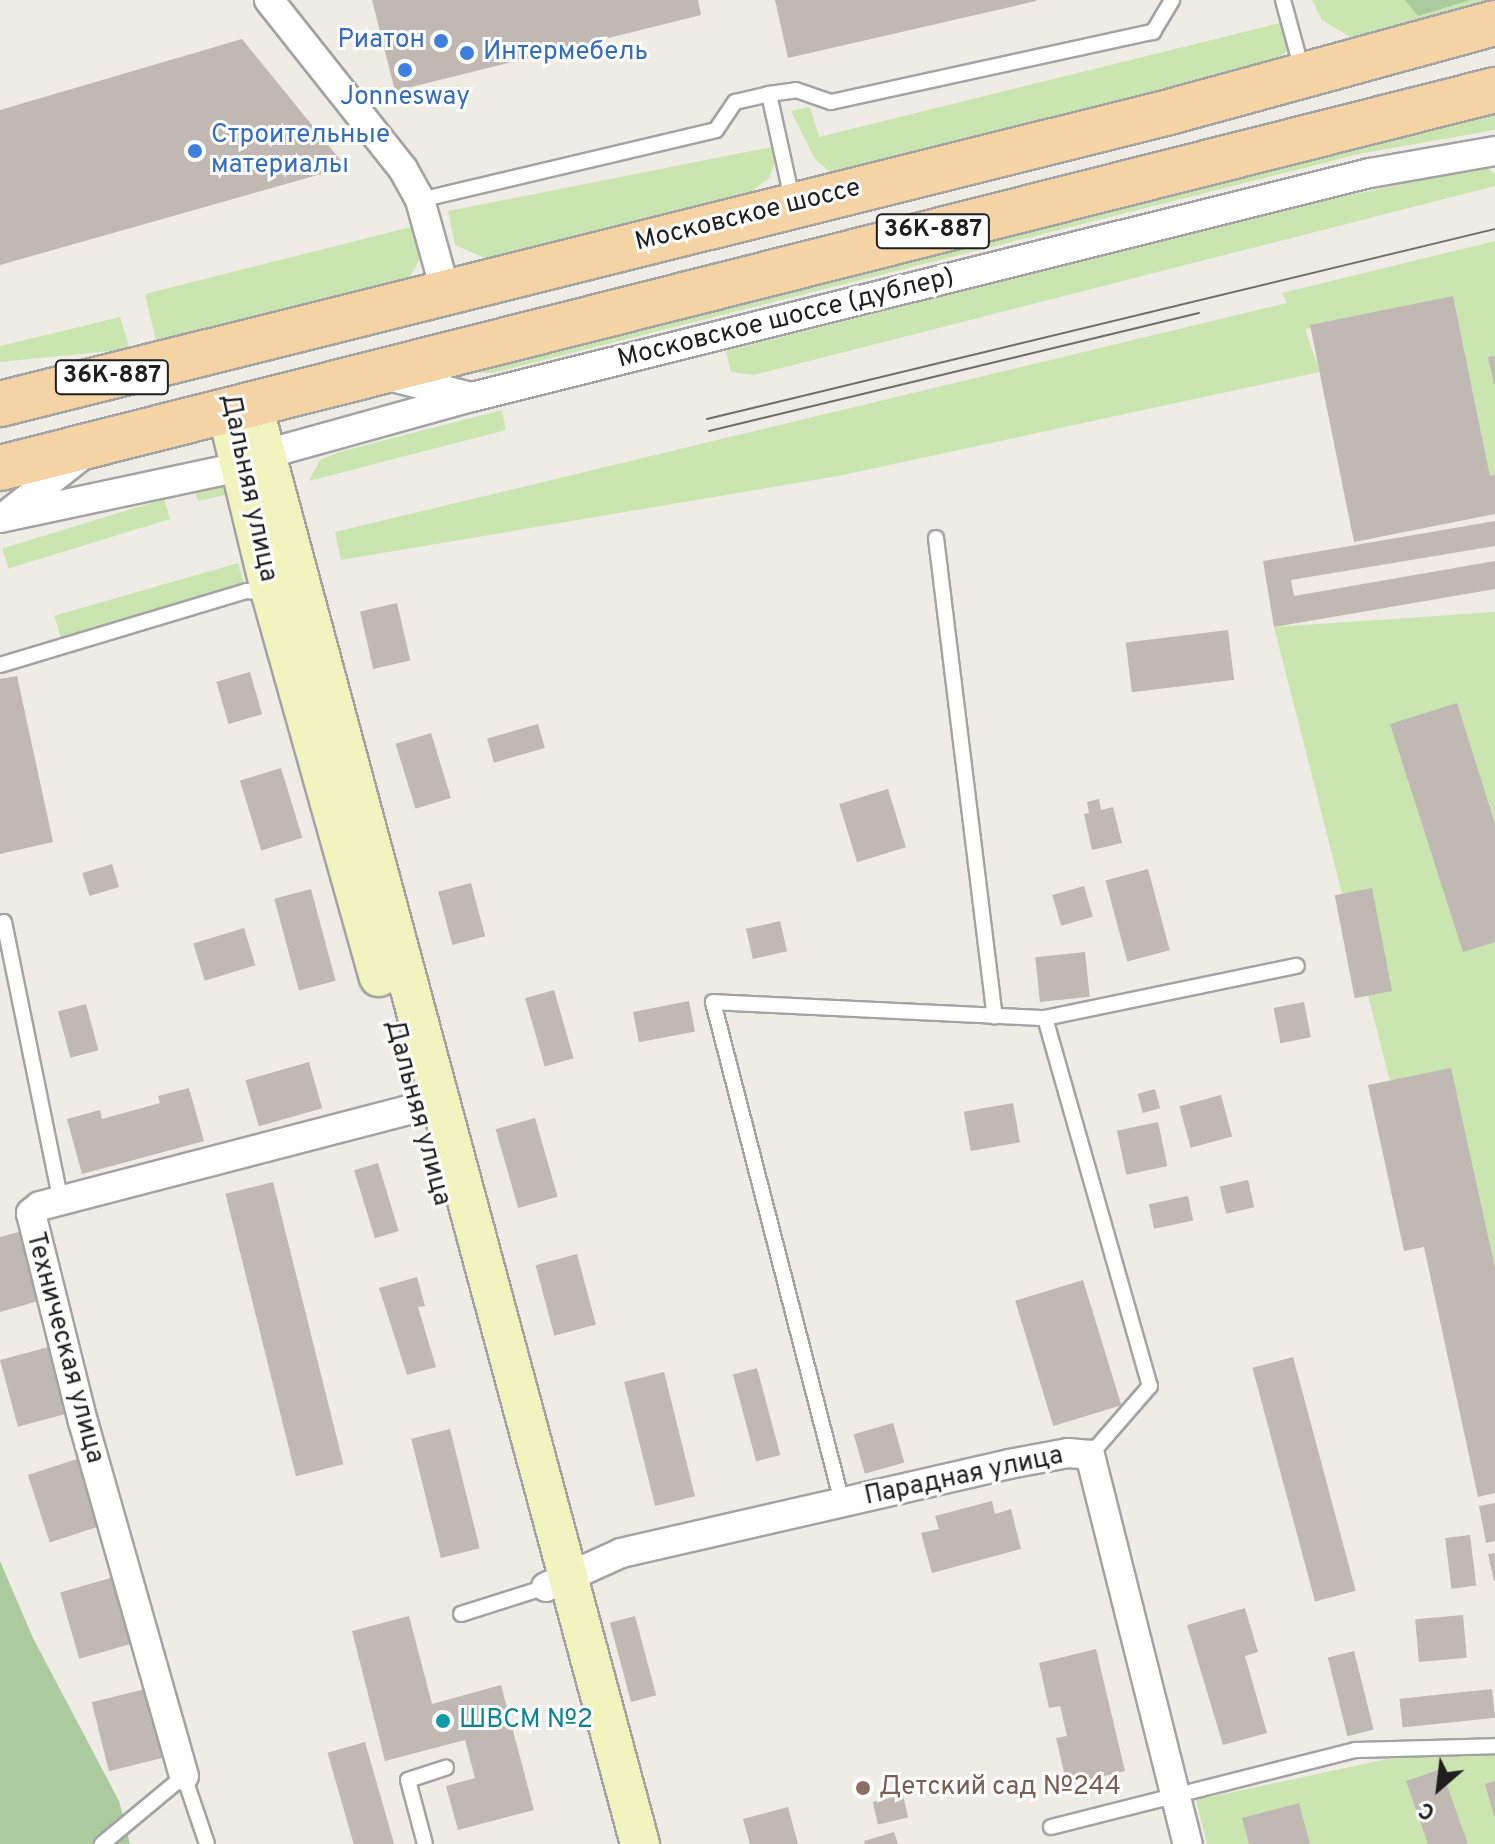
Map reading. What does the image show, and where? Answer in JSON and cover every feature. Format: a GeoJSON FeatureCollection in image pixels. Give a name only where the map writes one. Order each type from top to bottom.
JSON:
{"type":"FeatureCollection","features":[{"type":"Feature","properties":{"kind":"main road","name":"Московское шоссе"},"geometry":{"type":"LineString","coordinates":[[0,404],[224,350],[1303,75],[1495,23]]}},
{"type":"Feature","properties":{"kind":"main road","name":"36К-887"},"geometry":{"type":"LineString","coordinates":[[0,468],[239,405],[1495,90]]}},
{"type":"Feature","properties":{"kind":"main road","name":"Дальняя улица"},"geometry":{"type":"LineString","coordinates":[[224,350],[557,1584],[615,1844]]}},
{"type":"Feature","properties":{"kind":"main road","name":"Дальняя улица"},"geometry":{"type":"LineString","coordinates":[[253,460],[271,594],[416,1108],[557,1584],[640,1844]]}},
{"type":"Feature","properties":{"kind":"street"},"geometry":{"type":"LineString","coordinates":[[269,0],[403,169],[420,200],[446,293]]}},
{"type":"Feature","properties":{"kind":"street","name":"Московское шоссе (дублер)"},"geometry":{"type":"LineString","coordinates":[[2,518],[253,460],[472,397],[1370,173],[1495,151]]}},
{"type":"Feature","properties":{"kind":"street"},"geometry":{"type":"LineString","coordinates":[[371,372],[472,397]]}},
{"type":"Feature","properties":{"kind":"street"},"geometry":{"type":"LineString","coordinates":[[2,518],[95,445]]}},
{"type":"Feature","properties":{"kind":"street","name":"Техническая улица"},"geometry":{"type":"LineString","coordinates":[[184,1776],[29,1220],[35,1209],[61,1201],[416,1108]]}},
{"type":"Feature","properties":{"kind":"street","name":"Парадная улица"},"geometry":{"type":"LineString","coordinates":[[557,1584],[621,1553],[1068,1453],[1090,1455],[1188,1844]]}},
{"type":"Feature","properties":{"kind":"lane"},"geometry":{"type":"LineString","coordinates":[[420,200],[716,130],[735,102],[769,94],[796,90],[831,102],[1153,32],[1172,0]]}},
{"type":"Feature","properties":{"kind":"lane"},"geometry":{"type":"LineString","coordinates":[[1283,0],[1303,75]]}},
{"type":"Feature","properties":{"kind":"lane"},"geometry":{"type":"LineString","coordinates":[[769,94],[793,203]]}},
{"type":"Feature","properties":{"kind":"lane"},"geometry":{"type":"LineString","coordinates":[[936,538],[995,1016]]}},
{"type":"Feature","properties":{"kind":"lane"},"geometry":{"type":"LineString","coordinates":[[0,665],[246,591],[271,594]]}},
{"type":"Feature","properties":{"kind":"lane"},"geometry":{"type":"LineString","coordinates":[[0,924],[4,922],[61,1201]]}},
{"type":"Feature","properties":{"kind":"lane"},"geometry":{"type":"LineString","coordinates":[[842,1502],[713,1002],[1045,1018],[1297,966]]}},
{"type":"Feature","properties":{"kind":"lane"},"geometry":{"type":"LineString","coordinates":[[1045,1018],[1150,1386],[1090,1455]]}},
{"type":"Feature","properties":{"kind":"lane"},"geometry":{"type":"LineString","coordinates":[[461,1614],[557,1584]]}},
{"type":"Feature","properties":{"kind":"lane"},"geometry":{"type":"LineString","coordinates":[[1051,1827],[1355,1750],[1495,1746]]}},
{"type":"Feature","properties":{"kind":"lane"},"geometry":{"type":"LineString","coordinates":[[425,1844],[408,1780],[446,1768]]}},
{"type":"Feature","properties":{"kind":"lane"},"geometry":{"type":"LineString","coordinates":[[102,1844],[184,1776],[207,1844]]}},
{"type":"Feature","properties":{"kind":"green space"},"geometry":{"type":"Polygon","coordinates":[[[1312,0],[1485,0],[1357,41],[1322,20],[1312,0]]]}},
{"type":"Feature","properties":{"kind":"green space"},"geometry":{"type":"Polygon","coordinates":[[[1405,0],[1470,0],[1418,16],[1405,0]]]}},
{"type":"Feature","properties":{"kind":"green space"},"geometry":{"type":"Polygon","coordinates":[[[1288,21],[1289,49],[1273,63],[852,170],[830,172],[815,159],[791,111],[810,107],[819,137],[1288,21]]]}},
{"type":"Feature","properties":{"kind":"green space"},"geometry":{"type":"Polygon","coordinates":[[[1495,106],[1495,130],[1363,153],[492,373],[467,372],[1495,106]]]}},
{"type":"Feature","properties":{"kind":"green space"},"geometry":{"type":"Polygon","coordinates":[[[772,147],[775,162],[769,178],[747,195],[485,258],[455,245],[448,211],[772,147]]]}},
{"type":"Feature","properties":{"kind":"green space"},"geometry":{"type":"Polygon","coordinates":[[[1484,166],[1495,174],[1495,186],[754,375],[731,372],[726,351],[1300,206],[1484,166]]]}},
{"type":"Feature","properties":{"kind":"green space"},"geometry":{"type":"Polygon","coordinates":[[[415,226],[426,248],[407,282],[157,346],[145,294],[415,226]]]}},
{"type":"Feature","properties":{"kind":"green space"},"geometry":{"type":"Polygon","coordinates":[[[1495,241],[1495,475],[1490,476],[1453,296],[1305,329],[1320,372],[838,476],[341,560],[335,532],[1287,303],[1282,293],[1495,241]]]}},
{"type":"Feature","properties":{"kind":"green space"},"geometry":{"type":"Polygon","coordinates":[[[120,317],[130,349],[0,362],[0,346],[120,317]]]}},
{"type":"Feature","properties":{"kind":"green space"},"geometry":{"type":"Polygon","coordinates":[[[502,410],[506,430],[309,481],[320,460],[339,452],[502,410]]]}},
{"type":"Feature","properties":{"kind":"green space"},"geometry":{"type":"Polygon","coordinates":[[[218,485],[234,493],[198,501],[194,488],[218,485]]]}},
{"type":"Feature","properties":{"kind":"green space"},"geometry":{"type":"Polygon","coordinates":[[[164,499],[170,519],[9,568],[2,548],[164,499]]]}},
{"type":"Feature","properties":{"kind":"green space"},"geometry":{"type":"Polygon","coordinates":[[[238,563],[246,591],[62,644],[54,616],[238,563]]]}},
{"type":"Feature","properties":{"kind":"green space"},"geometry":{"type":"Polygon","coordinates":[[[1495,612],[1495,1493],[1274,627],[1495,612]]]}},
{"type":"Feature","properties":{"kind":"green space"},"geometry":{"type":"Polygon","coordinates":[[[0,1561],[33,1638],[119,1801],[130,1844],[0,1844],[0,1561]]]}},
{"type":"Feature","properties":{"kind":"green space"},"geometry":{"type":"Polygon","coordinates":[[[1495,1736],[1495,1844],[1207,1844],[1196,1800],[1495,1736]]]}},
{"type":"Feature","properties":{"kind":"building","name":"Интермебель"},"geometry":{"type":"Polygon","coordinates":[[[372,0],[698,0],[701,15],[395,91],[372,0]]]}},
{"type":"Feature","properties":{"kind":"building"},"geometry":{"type":"Polygon","coordinates":[[[775,0],[1036,0],[1036,1],[788,58],[775,0]]]}},
{"type":"Feature","properties":{"kind":"building"},"geometry":{"type":"Polygon","coordinates":[[[242,39],[346,167],[0,265],[0,110],[242,39]]]}},
{"type":"Feature","properties":{"kind":"building"},"geometry":{"type":"Polygon","coordinates":[[[1453,296],[1490,476],[1495,475],[1495,514],[1354,542],[1310,325],[1453,296]]]}},
{"type":"Feature","properties":{"kind":"building"},"geometry":{"type":"Polygon","coordinates":[[[1495,356],[1495,384],[1494,384],[1488,357],[1495,356]]]}},
{"type":"Feature","properties":{"kind":"building"},"geometry":{"type":"Polygon","coordinates":[[[1495,521],[1495,546],[1291,580],[1294,596],[1495,561],[1495,589],[1274,627],[1263,561],[1495,521]]]}},
{"type":"Feature","properties":{"kind":"building"},"geometry":{"type":"Polygon","coordinates":[[[397,603],[410,660],[373,669],[360,612],[397,603]]]}},
{"type":"Feature","properties":{"kind":"building"},"geometry":{"type":"Polygon","coordinates":[[[1228,630],[1234,680],[1132,692],[1126,643],[1228,630]]]}},
{"type":"Feature","properties":{"kind":"building"},"geometry":{"type":"Polygon","coordinates":[[[250,672],[262,714],[228,724],[216,682],[250,672]]]}},
{"type":"Feature","properties":{"kind":"building"},"geometry":{"type":"Polygon","coordinates":[[[17,676],[53,842],[0,854],[0,679],[17,676]]]}},
{"type":"Feature","properties":{"kind":"building"},"geometry":{"type":"Polygon","coordinates":[[[1457,703],[1495,824],[1495,942],[1463,952],[1390,724],[1457,703]]]}},
{"type":"Feature","properties":{"kind":"building"},"geometry":{"type":"Polygon","coordinates":[[[538,724],[545,748],[494,763],[487,739],[538,724]]]}},
{"type":"Feature","properties":{"kind":"building"},"geometry":{"type":"Polygon","coordinates":[[[431,733],[451,798],[415,809],[396,744],[431,733]]]}},
{"type":"Feature","properties":{"kind":"building"},"geometry":{"type":"Polygon","coordinates":[[[281,768],[302,838],[261,850],[240,781],[281,768]]]}},
{"type":"Feature","properties":{"kind":"building"},"geometry":{"type":"Polygon","coordinates":[[[888,789],[906,847],[857,862],[839,804],[888,789]]]}},
{"type":"Feature","properties":{"kind":"building"},"geometry":{"type":"Polygon","coordinates":[[[1099,799],[1101,810],[1113,807],[1122,843],[1092,850],[1084,814],[1089,813],[1087,802],[1099,799]]]}},
{"type":"Feature","properties":{"kind":"building"},"geometry":{"type":"Polygon","coordinates":[[[112,864],[119,887],[89,896],[82,873],[112,864]]]}},
{"type":"Feature","properties":{"kind":"building"},"geometry":{"type":"Polygon","coordinates":[[[1148,869],[1170,950],[1127,962],[1105,880],[1148,869]]]}},
{"type":"Feature","properties":{"kind":"building"},"geometry":{"type":"Polygon","coordinates":[[[471,883],[485,936],[452,945],[438,892],[471,883]]]}},
{"type":"Feature","properties":{"kind":"building"},"geometry":{"type":"Polygon","coordinates":[[[1084,886],[1093,917],[1061,926],[1052,895],[1084,886]]]}},
{"type":"Feature","properties":{"kind":"building"},"geometry":{"type":"Polygon","coordinates":[[[1372,888],[1392,991],[1355,998],[1335,895],[1372,888]]]}},
{"type":"Feature","properties":{"kind":"building"},"geometry":{"type":"Polygon","coordinates":[[[311,889],[336,981],[299,991],[274,899],[311,889]]]}},
{"type":"Feature","properties":{"kind":"building"},"geometry":{"type":"Polygon","coordinates":[[[780,921],[787,951],[753,959],[746,929],[780,921]]]}},
{"type":"Feature","properties":{"kind":"building"},"geometry":{"type":"Polygon","coordinates":[[[244,928],[255,965],[205,981],[193,943],[244,928]]]}},
{"type":"Feature","properties":{"kind":"building"},"geometry":{"type":"Polygon","coordinates":[[[1085,952],[1090,997],[1040,1002],[1035,957],[1085,952]]]}},
{"type":"Feature","properties":{"kind":"building"},"geometry":{"type":"Polygon","coordinates":[[[554,990],[574,1058],[545,1067],[525,998],[554,990]]]}},
{"type":"Feature","properties":{"kind":"building"},"geometry":{"type":"Polygon","coordinates":[[[689,1001],[695,1031],[639,1042],[633,1012],[689,1001]]]}},
{"type":"Feature","properties":{"kind":"building"},"geometry":{"type":"Polygon","coordinates":[[[1304,1002],[1311,1037],[1280,1043],[1274,1008],[1304,1002]]]}},
{"type":"Feature","properties":{"kind":"building"},"geometry":{"type":"Polygon","coordinates":[[[86,1004],[98,1050],[70,1058],[58,1012],[86,1004]]]}},
{"type":"Feature","properties":{"kind":"building"},"geometry":{"type":"Polygon","coordinates":[[[309,1062],[322,1108],[259,1126],[246,1080],[309,1062]]]}},
{"type":"Feature","properties":{"kind":"building"},"geometry":{"type":"Polygon","coordinates":[[[1451,1068],[1495,1268],[1495,1493],[1478,1497],[1424,1247],[1404,1251],[1368,1085],[1451,1068]]]}},
{"type":"Feature","properties":{"kind":"building"},"geometry":{"type":"Polygon","coordinates":[[[189,1088],[204,1141],[82,1174],[67,1119],[100,1110],[102,1119],[160,1103],[158,1096],[189,1088]]]}},
{"type":"Feature","properties":{"kind":"building"},"geometry":{"type":"Polygon","coordinates":[[[1155,1089],[1160,1108],[1143,1113],[1138,1094],[1155,1089]]]}},
{"type":"Feature","properties":{"kind":"building"},"geometry":{"type":"Polygon","coordinates":[[[1221,1095],[1232,1137],[1191,1148],[1179,1106],[1221,1095]]]}},
{"type":"Feature","properties":{"kind":"building"},"geometry":{"type":"Polygon","coordinates":[[[1013,1103],[1020,1142],[971,1151],[964,1112],[1013,1103]]]}},
{"type":"Feature","properties":{"kind":"building"},"geometry":{"type":"Polygon","coordinates":[[[535,1118],[558,1197],[518,1208],[496,1129],[535,1118]]]}},
{"type":"Feature","properties":{"kind":"building"},"geometry":{"type":"Polygon","coordinates":[[[1158,1122],[1167,1166],[1126,1175],[1117,1131],[1158,1122]]]}},
{"type":"Feature","properties":{"kind":"building"},"geometry":{"type":"Polygon","coordinates":[[[378,1163],[399,1231],[375,1238],[354,1170],[378,1163]]]}},
{"type":"Feature","properties":{"kind":"building"},"geometry":{"type":"Polygon","coordinates":[[[1248,1180],[1254,1207],[1226,1214],[1220,1187],[1248,1180]]]}},
{"type":"Feature","properties":{"kind":"building"},"geometry":{"type":"Polygon","coordinates":[[[273,1182],[343,1464],[296,1476],[225,1194],[273,1182]]]}},
{"type":"Feature","properties":{"kind":"building"},"geometry":{"type":"Polygon","coordinates":[[[1188,1196],[1193,1220],[1154,1229],[1149,1204],[1188,1196]]]}},
{"type":"Feature","properties":{"kind":"building"},"geometry":{"type":"Polygon","coordinates":[[[26,1230],[45,1299],[0,1312],[0,1237],[26,1230]]]}},
{"type":"Feature","properties":{"kind":"building"},"geometry":{"type":"Polygon","coordinates":[[[577,1254],[596,1325],[554,1336],[535,1265],[577,1254]]]}},
{"type":"Feature","properties":{"kind":"building"},"geometry":{"type":"Polygon","coordinates":[[[417,1277],[425,1306],[418,1307],[436,1367],[407,1375],[379,1288],[417,1277]]]}},
{"type":"Feature","properties":{"kind":"building"},"geometry":{"type":"Polygon","coordinates":[[[1083,1280],[1121,1405],[1053,1426],[1015,1301],[1083,1280]]]}},
{"type":"Feature","properties":{"kind":"building"},"geometry":{"type":"Polygon","coordinates":[[[56,1345],[74,1412],[18,1427],[0,1360],[56,1345]]]}},
{"type":"Feature","properties":{"kind":"building"},"geometry":{"type":"Polygon","coordinates":[[[1293,1357],[1356,1591],[1315,1602],[1252,1368],[1293,1357]]]}},
{"type":"Feature","properties":{"kind":"building"},"geometry":{"type":"Polygon","coordinates":[[[757,1368],[780,1455],[756,1461],[733,1374],[757,1368]]]}},
{"type":"Feature","properties":{"kind":"building"},"geometry":{"type":"Polygon","coordinates":[[[664,1372],[695,1496],[655,1506],[624,1382],[664,1372]]]}},
{"type":"Feature","properties":{"kind":"building"},"geometry":{"type":"Polygon","coordinates":[[[893,1423],[904,1462],[865,1474],[854,1434],[893,1423]]]}},
{"type":"Feature","properties":{"kind":"building"},"geometry":{"type":"Polygon","coordinates":[[[450,1429],[480,1548],[441,1558],[411,1439],[450,1429]]]}},
{"type":"Feature","properties":{"kind":"building"},"geometry":{"type":"Polygon","coordinates":[[[83,1457],[105,1525],[50,1542],[28,1475],[83,1457]]]}},
{"type":"Feature","properties":{"kind":"building"},"geometry":{"type":"Polygon","coordinates":[[[992,1501],[995,1514],[1011,1509],[1021,1549],[932,1573],[921,1533],[939,1529],[935,1516],[992,1501]]]}},
{"type":"Feature","properties":{"kind":"building"},"geometry":{"type":"Polygon","coordinates":[[[1495,1503],[1495,1541],[1486,1543],[1479,1506],[1495,1503]]]}},
{"type":"Feature","properties":{"kind":"building"},"geometry":{"type":"Polygon","coordinates":[[[1470,1535],[1476,1586],[1451,1589],[1445,1538],[1470,1535]]]}},
{"type":"Feature","properties":{"kind":"building"},"geometry":{"type":"Polygon","coordinates":[[[1495,1553],[1495,1581],[1494,1581],[1488,1554],[1495,1553]]]}},
{"type":"Feature","properties":{"kind":"building"},"geometry":{"type":"Polygon","coordinates":[[[114,1577],[133,1643],[79,1659],[60,1592],[114,1577]]]}},
{"type":"Feature","properties":{"kind":"building"},"geometry":{"type":"Polygon","coordinates":[[[1245,1608],[1258,1652],[1245,1656],[1267,1733],[1223,1745],[1187,1625],[1245,1608]]]}},
{"type":"Feature","properties":{"kind":"building"},"geometry":{"type":"Polygon","coordinates":[[[1463,1615],[1467,1658],[1419,1662],[1415,1619],[1463,1615]]]}},
{"type":"Feature","properties":{"kind":"building","name":"ШВСМ №2"},"geometry":{"type":"Polygon","coordinates":[[[409,1616],[432,1704],[501,1685],[534,1810],[458,1830],[446,1786],[475,1778],[465,1740],[385,1761],[352,1631],[409,1616]]]}},
{"type":"Feature","properties":{"kind":"building"},"geometry":{"type":"Polygon","coordinates":[[[635,1616],[656,1695],[631,1702],[610,1623],[635,1616]]]}},
{"type":"Feature","properties":{"kind":"building"},"geometry":{"type":"Polygon","coordinates":[[[1096,1649],[1125,1771],[1067,1785],[1056,1738],[1067,1736],[1060,1706],[1049,1708],[1039,1663],[1096,1649]]]}},
{"type":"Feature","properties":{"kind":"building"},"geometry":{"type":"Polygon","coordinates":[[[1354,1651],[1374,1730],[1347,1736],[1328,1658],[1354,1651]]]}},
{"type":"Feature","properties":{"kind":"building"},"geometry":{"type":"Polygon","coordinates":[[[149,1688],[166,1757],[109,1771],[92,1702],[149,1688]]]}},
{"type":"Feature","properties":{"kind":"building"},"geometry":{"type":"Polygon","coordinates":[[[1492,1689],[1495,1718],[1403,1728],[1400,1699],[1492,1689]]]}},
{"type":"Feature","properties":{"kind":"building"},"geometry":{"type":"Polygon","coordinates":[[[365,1742],[394,1844],[354,1844],[328,1753],[365,1742]]]}},
{"type":"Feature","properties":{"kind":"building"},"geometry":{"type":"Polygon","coordinates":[[[1441,1769],[1468,1844],[1428,1844],[1406,1781],[1441,1769]]]}},
{"type":"Feature","properties":{"kind":"building"},"geometry":{"type":"Polygon","coordinates":[[[1495,1781],[1495,1816],[1494,1816],[1485,1784],[1495,1781]]]}},
{"type":"Feature","properties":{"kind":"building"},"geometry":{"type":"Polygon","coordinates":[[[903,1795],[908,1817],[878,1824],[873,1802],[903,1795]]]}},
{"type":"Feature","properties":{"kind":"building"},"geometry":{"type":"Polygon","coordinates":[[[1299,1803],[1310,1844],[1249,1844],[1242,1818],[1299,1803]]]}},
{"type":"Feature","properties":{"kind":"building"},"geometry":{"type":"Polygon","coordinates":[[[788,1807],[798,1844],[750,1844],[743,1819],[788,1807]]]}},
{"type":"Feature","properties":{"kind":"building"},"geometry":{"type":"Polygon","coordinates":[[[894,1832],[898,1844],[865,1844],[864,1841],[894,1832]]]}},
{"type":"Feature","properties":{"kind":"tram line"},"geometry":{"type":"LineString","coordinates":[[707,419],[1495,229]]}},
{"type":"Feature","properties":{"kind":"tram line"},"geometry":{"type":"LineString","coordinates":[[709,431],[1199,313]]}},
{"type":"Feature","properties":{"kind":"place","name":"Риатон"},"geometry":{"type":"Point","coordinates":[441,41]}},
{"type":"Feature","properties":{"kind":"place","name":"Интермебель"},"geometry":{"type":"Point","coordinates":[467,53]}},
{"type":"Feature","properties":{"kind":"place","name":"Jonnesway"},"geometry":{"type":"Point","coordinates":[405,70]}},
{"type":"Feature","properties":{"kind":"place","name":"Строительные материалы"},"geometry":{"type":"Point","coordinates":[195,151]}},
{"type":"Feature","properties":{"kind":"place","name":"ШВСМ №2"},"geometry":{"type":"Point","coordinates":[443,1721]}},
{"type":"Feature","properties":{"kind":"place","name":"Детский сад №244"},"geometry":{"type":"Point","coordinates":[863,1788]}}]}
